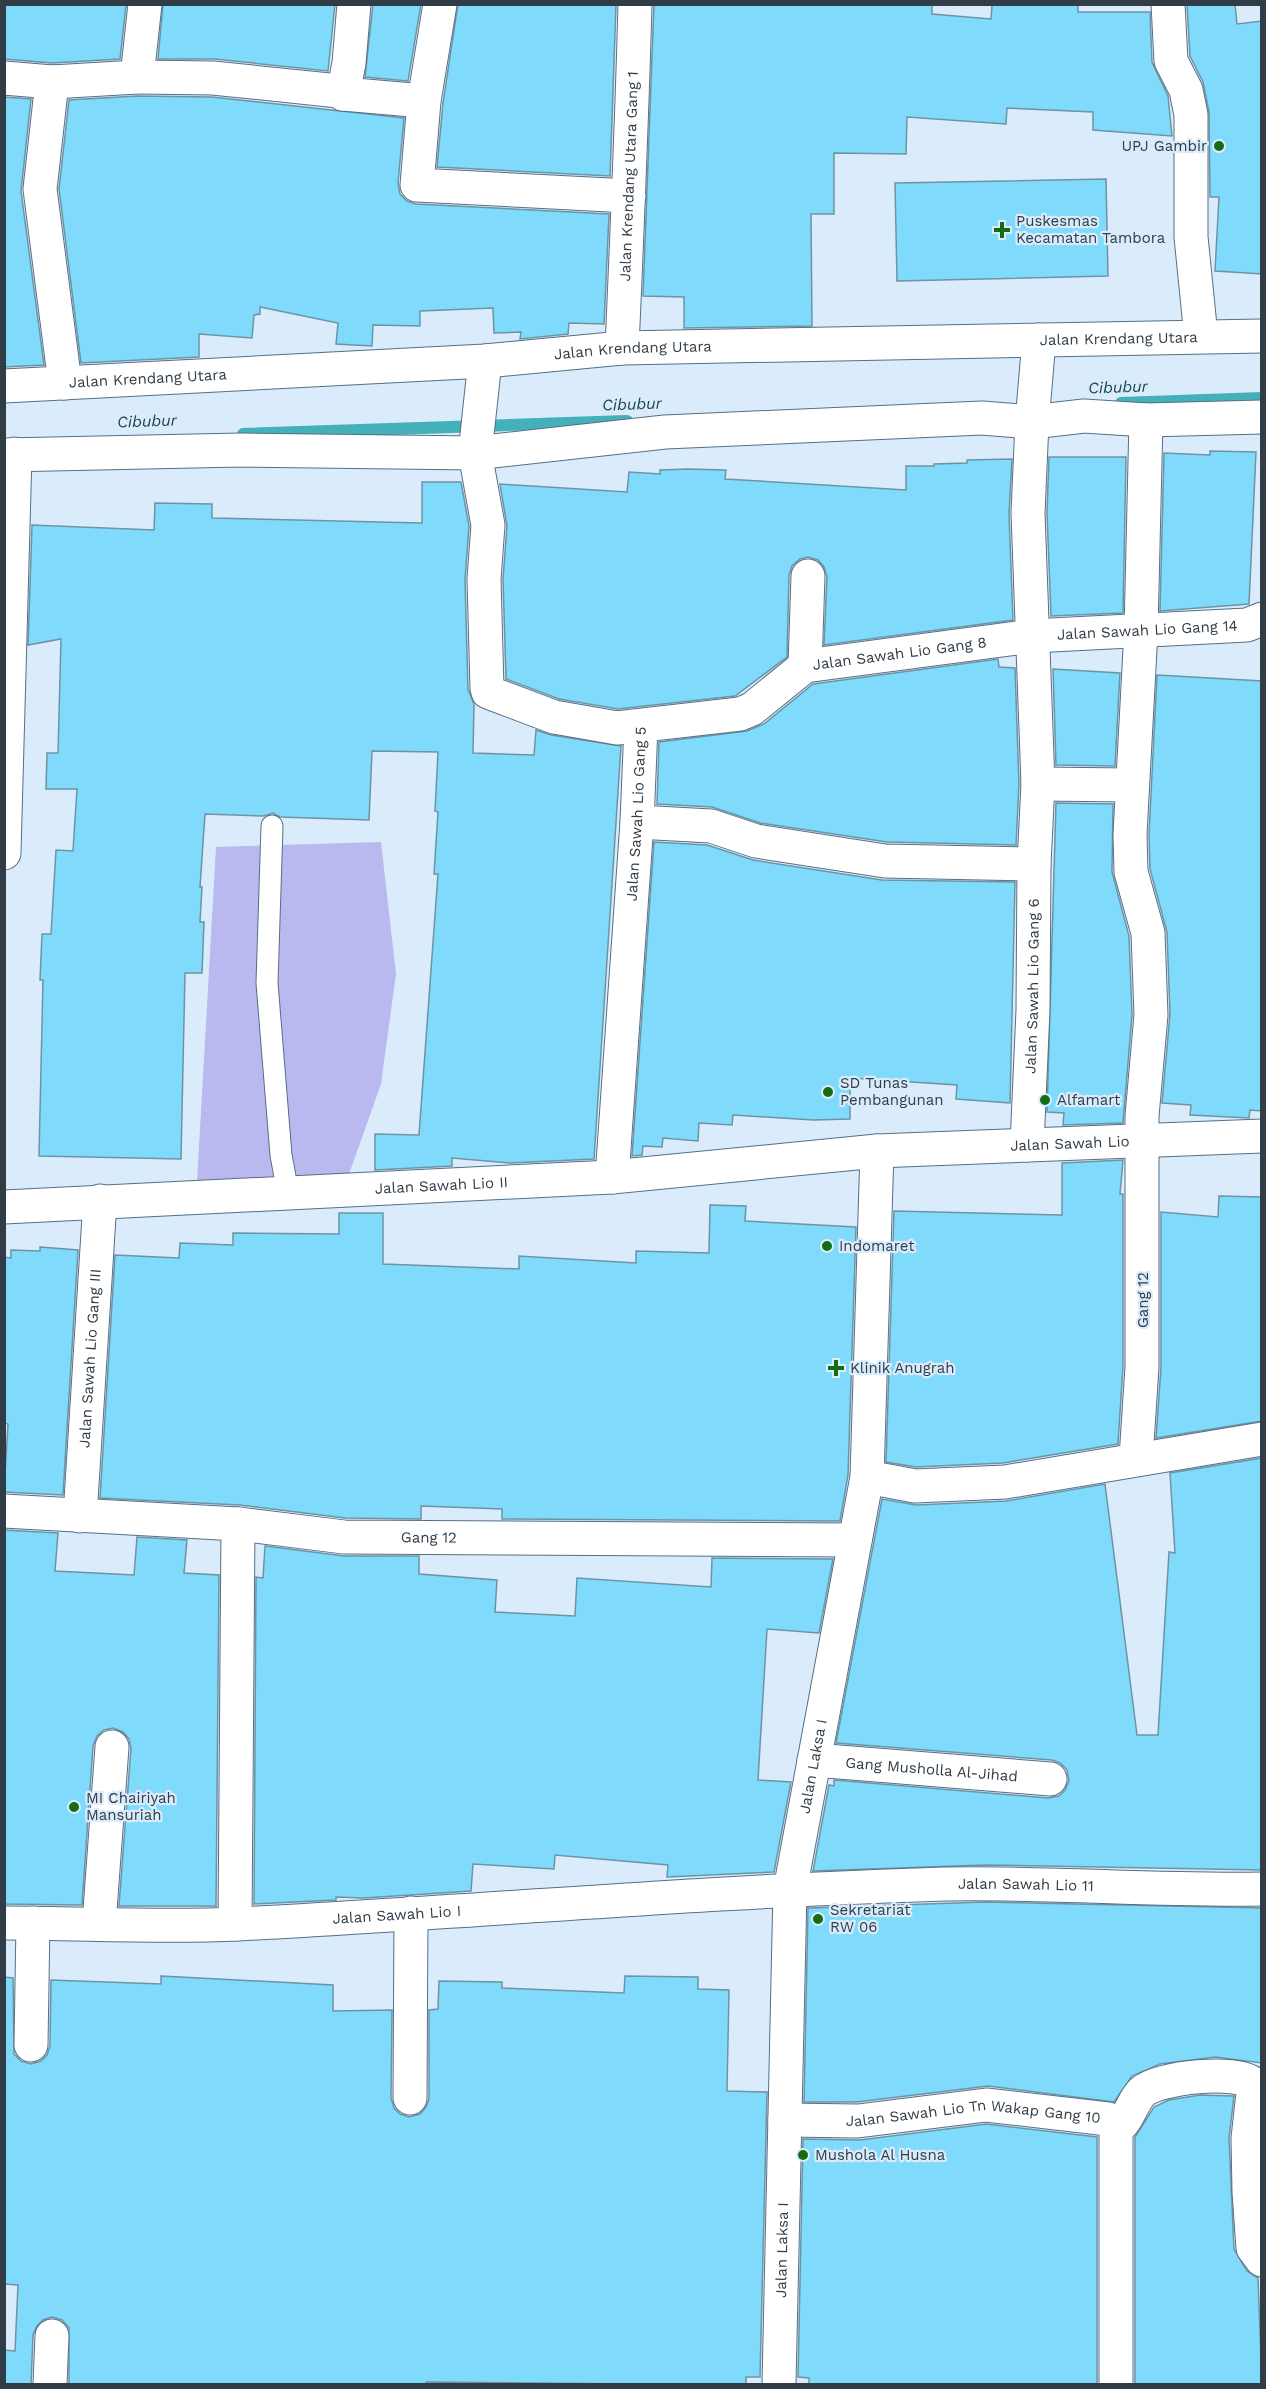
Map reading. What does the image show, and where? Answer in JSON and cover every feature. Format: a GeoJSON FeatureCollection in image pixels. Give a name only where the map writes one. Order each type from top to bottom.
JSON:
{"type":"FeatureCollection","features":[{"type":"Feature","properties":{"kind":"street"},"geometry":{"type":"LineString","coordinates":[[137,77],[145,4]]}},
{"type":"Feature","properties":{"kind":"street"},"geometry":{"type":"LineString","coordinates":[[343,94],[349,63],[354,4]]}},
{"type":"Feature","properties":{"kind":"street"},"geometry":{"type":"LineString","coordinates":[[440,4],[424,101],[417,185],[629,196]]}},
{"type":"Feature","properties":{"kind":"street","name":"Jalan Krendang Utara Gang 1"},"geometry":{"type":"LineString","coordinates":[[622,348],[635,4]]}},
{"type":"Feature","properties":{"kind":"street"},"geometry":{"type":"LineString","coordinates":[[1168,4],[1171,62],[1186,90],[1191,115],[1191,237],[1201,336]]}},
{"type":"Feature","properties":{"kind":"street"},"geometry":{"type":"LineString","coordinates":[[4,78],[52,82],[137,77],[213,78],[339,91],[343,94],[424,101]]}},
{"type":"Feature","properties":{"kind":"street"},"geometry":{"type":"LineString","coordinates":[[52,82],[40,189],[65,383]]}},
{"type":"Feature","properties":{"kind":"street","name":"Jalan Krendang Utara"},"geometry":{"type":"LineString","coordinates":[[4,386],[484,370],[622,348],[1039,350],[1201,336],[1262,336]]}},
{"type":"Feature","properties":{"kind":"street"},"geometry":{"type":"LineString","coordinates":[[637,822],[711,826],[756,841],[885,861],[1034,864],[1038,784],[1028,513],[1039,350]]}},
{"type":"Feature","properties":{"kind":"street","name":"Jalan Sawah Lio Gang 5"},"geometry":{"type":"LineString","coordinates":[[484,370],[476,443],[488,525],[484,579],[485,677],[488,692],[555,717],[617,728],[641,726],[637,822],[612,1177]]}},
{"type":"Feature","properties":{"kind":"street"},"geometry":{"type":"LineString","coordinates":[[4,853],[10,455],[476,443],[982,418],[1084,416],[1146,420],[1262,417]]}},
{"type":"Feature","properties":{"kind":"street","name":"Gang 12"},"geometry":{"type":"LineString","coordinates":[[1136,1458],[1142,1367],[1144,1140],[1142,1116],[1150,989],[1148,933],[1131,872],[1131,785],[1141,631],[1146,420]]}},
{"type":"Feature","properties":{"kind":"street"},"geometry":{"type":"LineString","coordinates":[[805,666],[808,576]]}},
{"type":"Feature","properties":{"kind":"street","name":"Jalan Sawah Lio Gang 14"},"geometry":{"type":"LineString","coordinates":[[1032,636],[1247,625],[1262,619]]}},
{"type":"Feature","properties":{"kind":"street","name":"Jalan Sawah Lio Gang 8"},"geometry":{"type":"LineString","coordinates":[[641,726],[740,714],[752,709],[805,666],[1032,636]]}},
{"type":"Feature","properties":{"kind":"street"},"geometry":{"type":"LineString","coordinates":[[1038,784],[1131,785]]}},
{"type":"Feature","properties":{"kind":"street","name":"Jalan Sawah Lio Gang 6"},"geometry":{"type":"LineString","coordinates":[[1027,1145],[1033,1010],[1034,864]]}},
{"type":"Feature","properties":{"kind":"street","name":"Jalan Sawah Lio"},"geometry":{"type":"LineString","coordinates":[[877,1152],[1262,1136]]}},
{"type":"Feature","properties":{"kind":"street","name":"Jalan Sawah Lio II"},"geometry":{"type":"LineString","coordinates":[[4,1207],[612,1177],[877,1152]]}},
{"type":"Feature","properties":{"kind":"street","name":"Jalan Laksa I"},"geometry":{"type":"LineString","coordinates":[[779,2385],[789,1890],[867,1477],[877,1152]]}},
{"type":"Feature","properties":{"kind":"street","name":"Jalan Sawah Lio Gang III"},"geometry":{"type":"LineString","coordinates":[[80,1516],[100,1201]]}},
{"type":"Feature","properties":{"kind":"street"},"geometry":{"type":"LineString","coordinates":[[867,1477],[915,1486],[1005,1482],[1136,1458],[1262,1439]]}},
{"type":"Feature","properties":{"kind":"street","name":"Gang 12"},"geometry":{"type":"LineString","coordinates":[[4,1511],[238,1524],[344,1537],[855,1540]]}},
{"type":"Feature","properties":{"kind":"street"},"geometry":{"type":"LineString","coordinates":[[235,1924],[238,1524]]}},
{"type":"Feature","properties":{"kind":"street"},"geometry":{"type":"LineString","coordinates":[[99,1924],[112,1747]]}},
{"type":"Feature","properties":{"kind":"street","name":"Gang Musholla Al-Jihad"},"geometry":{"type":"LineString","coordinates":[[814,1760],[1050,1779]]}},
{"type":"Feature","properties":{"kind":"street","name":"Jalan Sawah Lio 11"},"geometry":{"type":"LineString","coordinates":[[789,1890],[981,1884],[1192,1890],[1262,1888]]}},
{"type":"Feature","properties":{"kind":"street","name":"Jalan Sawah Lio I"},"geometry":{"type":"LineString","coordinates":[[19,1923],[235,1924],[789,1890]]}},
{"type":"Feature","properties":{"kind":"street"},"geometry":{"type":"LineString","coordinates":[[410,2098],[411,1913]]}},
{"type":"Feature","properties":{"kind":"street"},"geometry":{"type":"LineString","coordinates":[[19,1923],[31,2044]]}},
{"type":"Feature","properties":{"kind":"street"},"geometry":{"type":"LineString","coordinates":[[1116,2129],[1128,2118],[1141,2093],[1163,2080],[1203,2076],[1242,2079],[1254,2084],[1248,2152],[1249,2192],[1253,2248],[1262,2260]]}},
{"type":"Feature","properties":{"kind":"street","name":"Jalan Sawah Lio Tn Wakap Gang 10"},"geometry":{"type":"LineString","coordinates":[[785,2120],[858,2121],[986,2105],[1108,2120],[1116,2129],[1116,2385]]}},
{"type":"Feature","properties":{"kind":"street"},"geometry":{"type":"LineString","coordinates":[[50,2385],[52,2336]]}},
{"type":"Feature","properties":{"kind":"lane"},"geometry":{"type":"LineString","coordinates":[[272,826],[267,983],[281,1155],[288,1193]]}},
{"type":"Feature","properties":{"kind":"shaded area"},"geometry":{"type":"Polygon","coordinates":[[[381,842],[396,974],[381,1084],[343,1191],[197,1182],[216,847],[381,842]]]}},
{"type":"Feature","properties":{"kind":"building"},"geometry":{"type":"Polygon","coordinates":[[[4,4],[126,5],[120,59],[52,63],[4,59],[4,4]]]}},
{"type":"Feature","properties":{"kind":"building"},"geometry":{"type":"Polygon","coordinates":[[[163,4],[335,4],[328,71],[215,59],[158,59],[163,4]]]}},
{"type":"Feature","properties":{"kind":"building"},"geometry":{"type":"Polygon","coordinates":[[[373,4],[421,4],[408,81],[365,77],[373,4]]]}},
{"type":"Feature","properties":{"kind":"building"},"geometry":{"type":"Polygon","coordinates":[[[458,4],[616,4],[610,176],[437,167],[443,103],[458,4]]]}},
{"type":"Feature","properties":{"kind":"building"},"geometry":{"type":"Polygon","coordinates":[[[654,4],[932,4],[932,14],[991,19],[992,5],[1078,5],[1078,12],[1150,12],[1152,62],[1168,96],[1172,136],[1093,130],[1093,112],[1007,108],[1006,124],[907,117],[906,154],[834,153],[834,214],[811,214],[812,326],[684,328],[684,297],[643,296],[654,4]]]}},
{"type":"Feature","properties":{"kind":"building"},"geometry":{"type":"Polygon","coordinates":[[[1187,4],[1235,4],[1237,24],[1262,21],[1262,274],[1215,271],[1219,197],[1210,197],[1209,112],[1203,82],[1190,56],[1187,4]]]}},
{"type":"Feature","properties":{"kind":"building"},"geometry":{"type":"Polygon","coordinates":[[[137,96],[212,97],[404,118],[398,183],[400,194],[407,201],[416,204],[609,214],[604,324],[569,323],[568,334],[520,339],[521,332],[494,333],[493,308],[420,311],[420,326],[373,325],[372,346],[336,344],[338,323],[260,307],[260,314],[254,315],[252,338],[199,334],[199,357],[81,363],[59,189],[69,100],[137,96]]]}},
{"type":"Feature","properties":{"kind":"building"},"geometry":{"type":"Polygon","coordinates":[[[4,97],[31,99],[21,191],[44,365],[4,367],[4,97]]]}},
{"type":"Feature","properties":{"kind":"building","name":"Puskesmas Kecamatan Tambora"},"geometry":{"type":"Polygon","coordinates":[[[1106,179],[1108,276],[897,281],[895,183],[1106,179]]]}},
{"type":"Feature","properties":{"kind":"building"},"geometry":{"type":"Polygon","coordinates":[[[1210,451],[1256,452],[1249,604],[1160,611],[1164,453],[1210,455],[1210,451]]]}},
{"type":"Feature","properties":{"kind":"building"},"geometry":{"type":"Polygon","coordinates":[[[1049,457],[1126,457],[1123,613],[1051,616],[1047,513],[1049,457]]]}},
{"type":"Feature","properties":{"kind":"building"},"geometry":{"type":"Polygon","coordinates":[[[1012,459],[1009,514],[1013,620],[824,645],[827,576],[818,560],[808,557],[800,559],[792,566],[789,575],[787,657],[735,696],[618,709],[559,699],[506,679],[503,579],[507,526],[500,484],[627,492],[629,472],[660,474],[660,470],[687,469],[726,470],[725,479],[906,490],[906,466],[967,463],[967,460],[1012,459]]]}},
{"type":"Feature","properties":{"kind":"building"},"geometry":{"type":"Polygon","coordinates":[[[422,482],[461,482],[469,526],[465,580],[468,689],[474,704],[473,753],[534,755],[536,730],[551,735],[621,746],[594,1159],[510,1163],[452,1158],[452,1166],[375,1170],[375,1134],[419,1135],[438,874],[434,874],[438,812],[435,811],[438,752],[372,751],[369,820],[280,817],[273,813],[264,816],[205,814],[200,887],[202,887],[200,922],[204,922],[202,973],[185,973],[181,1159],[39,1156],[42,934],[51,934],[56,850],[73,851],[77,789],[46,789],[47,753],[58,753],[61,639],[28,645],[32,525],[154,530],[155,503],[212,504],[212,518],[422,523],[422,482]]]}},
{"type":"Feature","properties":{"kind":"building"},"geometry":{"type":"Polygon","coordinates":[[[998,659],[999,667],[1015,668],[1019,784],[1016,845],[887,842],[760,823],[712,807],[657,804],[659,742],[747,731],[764,724],[813,684],[998,659]]]}},
{"type":"Feature","properties":{"kind":"building"},"geometry":{"type":"Polygon","coordinates":[[[1053,669],[1120,673],[1115,766],[1056,765],[1053,669]]]}},
{"type":"Feature","properties":{"kind":"building"},"geometry":{"type":"Polygon","coordinates":[[[1157,675],[1262,681],[1262,1111],[1250,1110],[1249,1118],[1190,1115],[1191,1105],[1162,1103],[1170,1014],[1167,932],[1150,869],[1149,834],[1157,675]]]}},
{"type":"Feature","properties":{"kind":"building"},"geometry":{"type":"Polygon","coordinates":[[[1056,803],[1113,804],[1112,872],[1129,936],[1132,1015],[1123,1123],[1063,1125],[1064,1113],[1047,1112],[1056,803]]]}},
{"type":"Feature","properties":{"kind":"building"},"geometry":{"type":"Polygon","coordinates":[[[654,842],[707,845],[753,860],[882,880],[1015,882],[1010,1103],[956,1099],[957,1085],[850,1078],[850,1119],[813,1120],[733,1115],[732,1125],[699,1123],[698,1141],[663,1138],[662,1147],[643,1146],[642,1155],[632,1156],[654,842]]]}},
{"type":"Feature","properties":{"kind":"building"},"geometry":{"type":"Polygon","coordinates":[[[1123,1160],[1120,1194],[1123,1194],[1123,1366],[1118,1444],[1003,1463],[916,1467],[886,1462],[894,1211],[1062,1215],[1062,1163],[1123,1160]]]}},
{"type":"Feature","properties":{"kind":"building"},"geometry":{"type":"Polygon","coordinates":[[[1219,1196],[1262,1197],[1262,1421],[1156,1438],[1161,1367],[1161,1212],[1218,1217],[1219,1196]]]}},
{"type":"Feature","properties":{"kind":"building"},"geometry":{"type":"Polygon","coordinates":[[[710,1205],[746,1206],[745,1221],[856,1227],[848,1475],[840,1521],[502,1519],[502,1509],[421,1506],[421,1519],[345,1518],[239,1505],[100,1498],[115,1255],[179,1258],[180,1243],[233,1245],[233,1233],[339,1234],[339,1213],[383,1213],[383,1264],[519,1269],[519,1256],[636,1263],[636,1251],[709,1253],[710,1205]]]}},
{"type":"Feature","properties":{"kind":"building"},"geometry":{"type":"Polygon","coordinates":[[[40,1247],[78,1250],[63,1495],[4,1492],[8,1424],[4,1423],[4,1257],[11,1258],[11,1250],[40,1251],[40,1247]]]}},
{"type":"Feature","properties":{"kind":"building"},"geometry":{"type":"Polygon","coordinates":[[[1262,1458],[1262,1870],[985,1865],[813,1871],[829,1785],[834,1786],[834,1780],[1048,1798],[1059,1796],[1069,1781],[1067,1770],[1060,1763],[1052,1760],[836,1743],[882,1499],[916,1505],[1006,1501],[1105,1484],[1137,1735],[1158,1735],[1169,1552],[1175,1553],[1170,1473],[1262,1458]]]}},
{"type":"Feature","properties":{"kind":"building"},"geometry":{"type":"Polygon","coordinates":[[[4,1530],[58,1533],[55,1571],[134,1575],[137,1537],[187,1540],[184,1573],[219,1575],[216,1906],[119,1906],[131,1748],[129,1739],[123,1732],[113,1728],[104,1730],[97,1736],[93,1746],[82,1905],[4,1904],[4,1530]]]}},
{"type":"Feature","properties":{"kind":"building"},"geometry":{"type":"Polygon","coordinates":[[[265,1546],[344,1556],[419,1556],[419,1574],[497,1580],[495,1612],[575,1616],[577,1578],[711,1587],[712,1558],[833,1559],[819,1633],[767,1629],[758,1780],[791,1782],[774,1872],[667,1877],[668,1865],[555,1855],[554,1869],[473,1864],[471,1891],[364,1898],[336,1897],[336,1900],[254,1904],[256,1577],[263,1578],[265,1546]]]}},
{"type":"Feature","properties":{"kind":"building"},"geometry":{"type":"Polygon","coordinates":[[[985,1902],[1262,1908],[1262,2063],[1215,2057],[1160,2064],[1132,2076],[1114,2102],[988,2086],[857,2102],[804,2102],[808,1908],[985,1902]]]}},
{"type":"Feature","properties":{"kind":"building"},"geometry":{"type":"Polygon","coordinates":[[[161,1976],[333,1985],[333,2011],[392,2010],[391,2098],[394,2108],[400,2114],[409,2117],[420,2114],[429,2099],[429,2010],[438,2009],[439,1981],[502,1982],[502,1988],[624,1993],[625,1976],[698,1977],[698,1989],[729,1990],[727,2091],[767,2092],[760,2377],[746,2377],[746,2385],[426,2382],[425,2385],[69,2385],[69,2328],[62,2320],[52,2317],[43,2320],[33,2335],[31,2385],[4,2385],[4,2350],[15,2351],[18,2285],[4,2284],[4,1977],[13,1978],[14,2054],[21,2061],[31,2064],[41,2061],[47,2055],[50,2046],[51,1980],[161,1984],[161,1976]]]}},
{"type":"Feature","properties":{"kind":"building"},"geometry":{"type":"Polygon","coordinates":[[[1200,2095],[1234,2096],[1229,2138],[1234,2249],[1247,2271],[1258,2278],[1262,2385],[1135,2385],[1135,2137],[1154,2107],[1169,2100],[1200,2095]]]}},
{"type":"Feature","properties":{"kind":"building"},"geometry":{"type":"Polygon","coordinates":[[[986,2124],[1097,2137],[1097,2385],[809,2385],[809,2378],[798,2377],[803,2139],[860,2140],[986,2124]]]}},
{"type":"Feature","properties":{"kind":"waterway","name":"Cibubur"},"geometry":{"type":"LineString","coordinates":[[1121,403],[1262,398]]}},
{"type":"Feature","properties":{"kind":"waterway","name":"Cibubur"},"geometry":{"type":"LineString","coordinates":[[243,434],[627,421]]}},
{"type":"Feature","properties":{"kind":"place","name":"UPJ Gambir"},"geometry":{"type":"Point","coordinates":[1219,146]}},
{"type":"Feature","properties":{"kind":"place","name":"Puskesmas Kecamatan Tambora"},"geometry":{"type":"Point","coordinates":[1002,230]}},
{"type":"Feature","properties":{"kind":"place","name":"SD Tunas Pembangunan"},"geometry":{"type":"Point","coordinates":[828,1092]}},
{"type":"Feature","properties":{"kind":"place","name":"Alfamart"},"geometry":{"type":"Point","coordinates":[1045,1100]}},
{"type":"Feature","properties":{"kind":"place","name":"Indomaret"},"geometry":{"type":"Point","coordinates":[827,1246]}},
{"type":"Feature","properties":{"kind":"place","name":"Klinik Anugrah"},"geometry":{"type":"Point","coordinates":[836,1368]}},
{"type":"Feature","properties":{"kind":"place","name":"MI Chairiyah Mansuriah"},"geometry":{"type":"Point","coordinates":[74,1807]}},
{"type":"Feature","properties":{"kind":"place","name":"Sekretariat RW 06"},"geometry":{"type":"Point","coordinates":[818,1919]}},
{"type":"Feature","properties":{"kind":"place","name":"Mushola Al Husna"},"geometry":{"type":"Point","coordinates":[803,2155]}}]}
